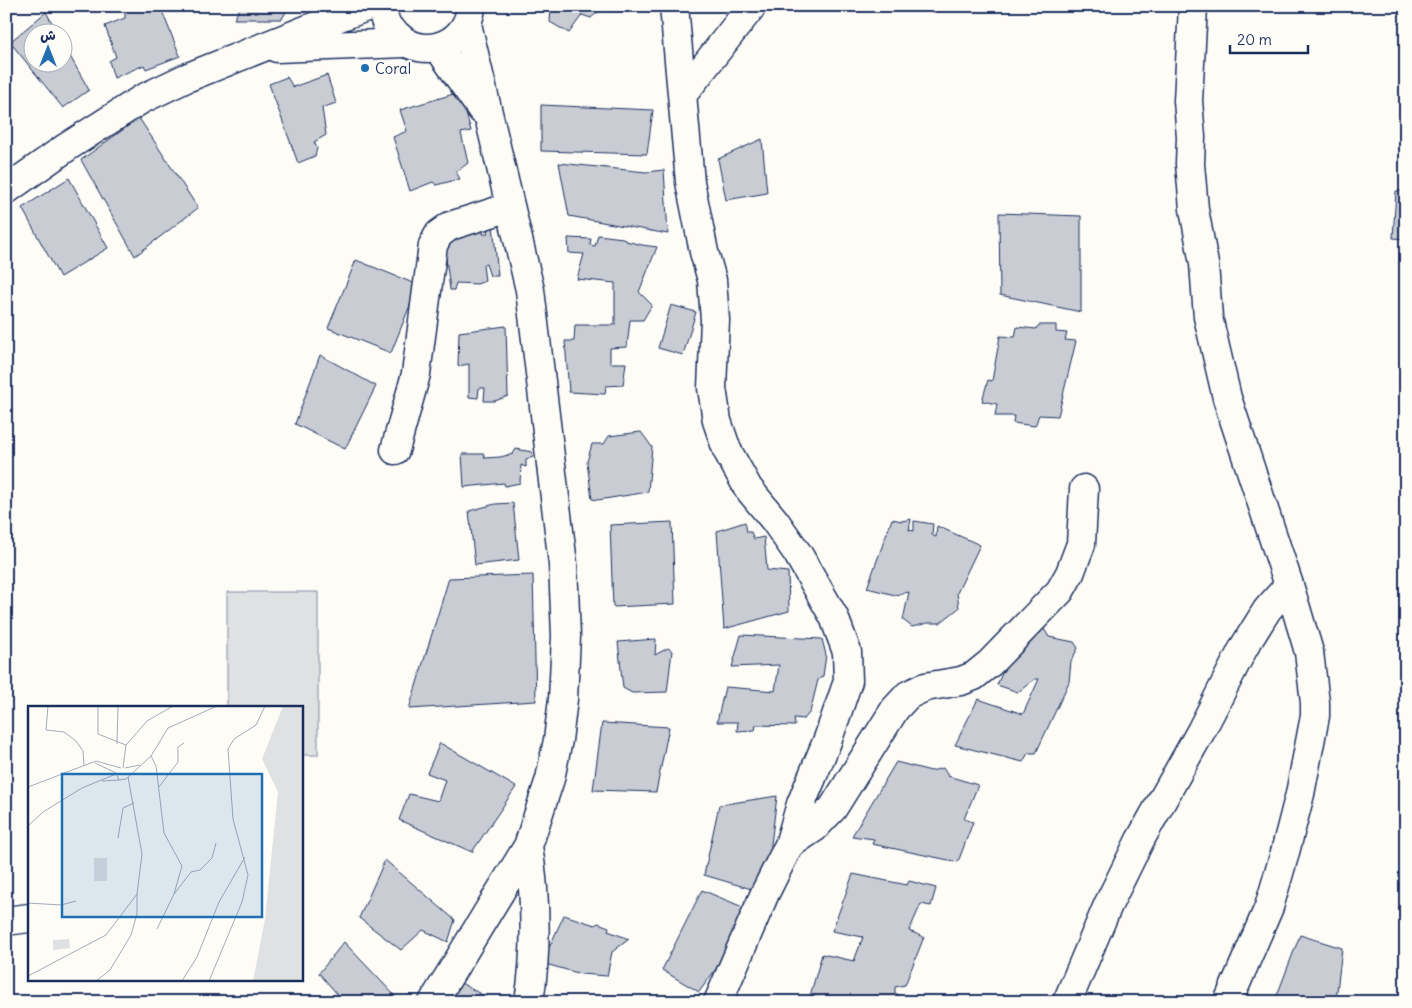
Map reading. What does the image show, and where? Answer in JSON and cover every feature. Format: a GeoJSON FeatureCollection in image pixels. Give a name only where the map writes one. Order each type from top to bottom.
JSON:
{"type":"FeatureCollection","features":[{"type":"Feature","properties":{"kind":"street"},"geometry":{"type":"LineString","coordinates":[[6,190],[67,147],[142,99],[186,78],[369,6]]}},
{"type":"Feature","properties":{"kind":"street"},"geometry":{"type":"LineString","coordinates":[[382,6],[387,26],[406,43]]}},
{"type":"Feature","properties":{"kind":"street"},"geometry":{"type":"LineString","coordinates":[[674,6],[690,182],[704,252],[712,280],[714,320],[712,388],[717,421],[727,450],[748,488],[798,554],[834,618],[847,652],[848,681],[828,739],[801,804],[789,845],[718,1002]]}},
{"type":"Feature","properties":{"kind":"street"},"geometry":{"type":"LineString","coordinates":[[683,94],[752,6]]}},
{"type":"Feature","properties":{"kind":"street"},"geometry":{"type":"LineString","coordinates":[[1194,6],[1189,66],[1190,164],[1194,209],[1204,264],[1208,318],[1227,398],[1289,585],[1309,652],[1313,674],[1315,716],[1300,794],[1284,856],[1268,907],[1228,1002]]}},
{"type":"Feature","properties":{"kind":"street"},"geometry":{"type":"LineString","coordinates":[[258,49],[406,43],[420,48],[438,47],[455,38],[473,14]]}},
{"type":"Feature","properties":{"kind":"street"},"geometry":{"type":"LineString","coordinates":[[434,1002],[528,846],[550,779],[558,740],[563,699],[566,636],[563,564],[530,290],[489,120],[473,14]]}},
{"type":"Feature","properties":{"kind":"street"},"geometry":{"type":"LineString","coordinates":[[438,47],[489,120]]}},
{"type":"Feature","properties":{"kind":"street"},"geometry":{"type":"LineString","coordinates":[[395,450],[416,374],[434,245],[439,234],[450,226],[510,207]]}},
{"type":"Feature","properties":{"kind":"street"},"geometry":{"type":"LineString","coordinates":[[789,845],[814,828],[833,808],[895,709],[908,695],[925,687],[960,681],[974,676],[990,664],[1060,591],[1070,573],[1081,544],[1084,489]]}},
{"type":"Feature","properties":{"kind":"street"},"geometry":{"type":"LineString","coordinates":[[1067,1002],[1108,905],[1140,840],[1201,731],[1244,647],[1267,610],[1289,585]]}},
{"type":"Feature","properties":{"kind":"street"},"geometry":{"type":"LineString","coordinates":[[528,846],[534,905],[534,947],[528,1002]]}},
{"type":"Feature","properties":{"kind":"street"},"geometry":{"type":"LineString","coordinates":[[6,921],[28,918]]}},
{"type":"Feature","properties":{"kind":"shaded area"},"geometry":{"type":"Polygon","coordinates":[[[227,592],[318,592],[318,755],[302,755],[302,706],[227,706],[227,592]]]}},
{"type":"Feature","properties":{"kind":"building"},"geometry":{"type":"Polygon","coordinates":[[[156,6],[160,6],[180,56],[146,69],[144,65],[114,78],[109,61],[116,57],[105,26],[125,18],[125,12],[141,7],[148,11],[156,6]]]}},
{"type":"Feature","properties":{"kind":"building"},"geometry":{"type":"Polygon","coordinates":[[[241,6],[289,6],[282,19],[234,19],[241,6]]]}},
{"type":"Feature","properties":{"kind":"building"},"geometry":{"type":"Polygon","coordinates":[[[553,6],[624,6],[610,11],[602,8],[591,18],[582,15],[569,33],[550,22],[553,6]]]}},
{"type":"Feature","properties":{"kind":"building"},"geometry":{"type":"Polygon","coordinates":[[[46,12],[52,22],[34,22],[46,12]]]}},
{"type":"Feature","properties":{"kind":"building"},"geometry":{"type":"Polygon","coordinates":[[[22,32],[22,57],[10,42],[22,32]]]}},
{"type":"Feature","properties":{"kind":"building"},"geometry":{"type":"Polygon","coordinates":[[[72,60],[89,90],[63,108],[34,72],[72,72],[72,60]]]}},
{"type":"Feature","properties":{"kind":"building"},"geometry":{"type":"Polygon","coordinates":[[[327,75],[336,103],[322,108],[326,135],[314,142],[317,148],[315,156],[298,163],[269,84],[287,77],[293,87],[327,75]]]}},
{"type":"Feature","properties":{"kind":"building"},"geometry":{"type":"Polygon","coordinates":[[[460,92],[471,131],[461,133],[468,163],[456,172],[460,179],[436,185],[433,182],[410,191],[393,137],[407,131],[400,110],[460,92]]]}},
{"type":"Feature","properties":{"kind":"building"},"geometry":{"type":"Polygon","coordinates":[[[541,105],[653,110],[647,154],[541,151],[541,105]]]}},
{"type":"Feature","properties":{"kind":"building"},"geometry":{"type":"Polygon","coordinates":[[[139,118],[198,208],[135,256],[81,160],[139,118]]]}},
{"type":"Feature","properties":{"kind":"building"},"geometry":{"type":"Polygon","coordinates":[[[762,139],[767,193],[726,200],[718,159],[762,139]]]}},
{"type":"Feature","properties":{"kind":"building"},"geometry":{"type":"Polygon","coordinates":[[[559,163],[646,172],[664,170],[668,234],[569,216],[559,163]]]}},
{"type":"Feature","properties":{"kind":"building"},"geometry":{"type":"Polygon","coordinates":[[[69,178],[108,248],[60,277],[22,208],[69,178]]]}},
{"type":"Feature","properties":{"kind":"building"},"geometry":{"type":"Polygon","coordinates":[[[1396,191],[1406,191],[1406,239],[1393,238],[1396,191]]]}},
{"type":"Feature","properties":{"kind":"building"},"geometry":{"type":"Polygon","coordinates":[[[999,213],[1081,216],[1081,312],[1000,295],[999,213]]]}},
{"type":"Feature","properties":{"kind":"building"},"geometry":{"type":"Polygon","coordinates":[[[483,223],[483,234],[487,234],[489,224],[493,224],[498,276],[490,276],[486,264],[483,265],[485,281],[477,284],[456,283],[454,290],[450,290],[443,234],[483,223]]]}},
{"type":"Feature","properties":{"kind":"building"},"geometry":{"type":"Polygon","coordinates":[[[598,235],[623,238],[626,241],[657,247],[639,292],[652,305],[643,320],[630,320],[627,347],[610,348],[610,363],[626,363],[623,385],[606,386],[605,394],[569,392],[565,341],[574,341],[575,325],[615,325],[615,283],[577,279],[584,254],[569,253],[568,238],[591,239],[590,245],[595,246],[598,235]]]}},
{"type":"Feature","properties":{"kind":"building"},"geometry":{"type":"Polygon","coordinates":[[[356,260],[418,285],[391,353],[328,328],[356,260]]]}},
{"type":"Feature","properties":{"kind":"building"},"geometry":{"type":"Polygon","coordinates":[[[671,305],[696,312],[683,355],[658,348],[671,305]]]}},
{"type":"Feature","properties":{"kind":"building"},"geometry":{"type":"Polygon","coordinates":[[[1039,325],[1056,325],[1056,332],[1067,333],[1065,340],[1076,341],[1058,416],[1039,415],[1035,426],[1013,423],[1014,416],[995,416],[997,404],[982,401],[988,380],[992,381],[1000,336],[1015,337],[1017,327],[1036,329],[1039,325]]]}},
{"type":"Feature","properties":{"kind":"building"},"geometry":{"type":"Polygon","coordinates":[[[506,326],[508,396],[495,401],[484,401],[485,388],[479,388],[478,398],[469,397],[469,364],[458,366],[459,332],[506,326]]]}},
{"type":"Feature","properties":{"kind":"building"},"geometry":{"type":"Polygon","coordinates":[[[320,355],[376,386],[345,449],[295,424],[320,355]]]}},
{"type":"Feature","properties":{"kind":"building"},"geometry":{"type":"Polygon","coordinates":[[[641,432],[652,447],[648,492],[598,500],[592,499],[587,462],[592,444],[604,444],[609,436],[641,432]]]}},
{"type":"Feature","properties":{"kind":"building"},"geometry":{"type":"Polygon","coordinates":[[[516,449],[532,452],[533,457],[526,460],[526,467],[521,465],[520,483],[505,486],[504,483],[464,487],[462,454],[484,454],[485,458],[500,457],[513,454],[516,449]]]}},
{"type":"Feature","properties":{"kind":"building"},"geometry":{"type":"Polygon","coordinates":[[[513,503],[519,560],[475,565],[469,511],[495,504],[513,503]]]}},
{"type":"Feature","properties":{"kind":"building"},"geometry":{"type":"Polygon","coordinates":[[[892,519],[902,521],[911,519],[909,530],[914,531],[914,521],[933,524],[932,535],[936,537],[937,526],[980,545],[957,593],[959,608],[940,623],[928,623],[912,627],[903,620],[909,592],[895,595],[867,588],[892,519]]]}},
{"type":"Feature","properties":{"kind":"building"},"geometry":{"type":"Polygon","coordinates":[[[672,522],[675,604],[613,607],[610,525],[672,522]]]}},
{"type":"Feature","properties":{"kind":"building"},"geometry":{"type":"Polygon","coordinates":[[[745,522],[747,532],[751,532],[754,539],[764,537],[767,570],[788,572],[789,611],[724,629],[717,531],[745,522]]]}},
{"type":"Feature","properties":{"kind":"building"},"geometry":{"type":"Polygon","coordinates":[[[533,575],[536,701],[409,709],[449,578],[533,575]]]}},
{"type":"Feature","properties":{"kind":"building"},"geometry":{"type":"Polygon","coordinates":[[[1044,629],[1049,637],[1074,642],[1078,648],[1071,661],[1069,682],[1036,753],[1028,753],[1023,762],[955,745],[978,699],[1023,714],[1039,679],[1035,679],[1018,692],[997,685],[1007,662],[1021,648],[1025,648],[1044,629]]]}},
{"type":"Feature","properties":{"kind":"building"},"geometry":{"type":"Polygon","coordinates":[[[741,635],[822,639],[826,655],[823,676],[818,680],[810,712],[804,719],[794,718],[795,726],[756,725],[755,730],[737,731],[738,722],[717,722],[725,687],[775,691],[779,665],[732,667],[741,635]]]}},
{"type":"Feature","properties":{"kind":"building"},"geometry":{"type":"Polygon","coordinates":[[[656,639],[655,655],[668,648],[672,651],[667,692],[632,693],[623,688],[618,642],[656,639]]]}},
{"type":"Feature","properties":{"kind":"building"},"geometry":{"type":"Polygon","coordinates":[[[602,723],[669,727],[656,792],[593,790],[602,723]]]}},
{"type":"Feature","properties":{"kind":"building"},"geometry":{"type":"Polygon","coordinates":[[[440,743],[516,787],[472,852],[399,820],[409,794],[438,801],[445,780],[427,773],[440,743]]]}},
{"type":"Feature","properties":{"kind":"building"},"geometry":{"type":"Polygon","coordinates":[[[896,762],[931,771],[943,768],[948,776],[978,785],[964,819],[973,822],[958,862],[872,844],[874,839],[852,836],[896,762]]]}},
{"type":"Feature","properties":{"kind":"building"},"geometry":{"type":"Polygon","coordinates":[[[777,796],[765,893],[704,875],[719,805],[777,796]]]}},
{"type":"Feature","properties":{"kind":"building"},"geometry":{"type":"Polygon","coordinates":[[[385,860],[455,920],[448,942],[423,930],[401,950],[359,918],[385,860]]]}},
{"type":"Feature","properties":{"kind":"building"},"geometry":{"type":"Polygon","coordinates":[[[853,874],[907,885],[909,881],[936,888],[931,906],[921,904],[909,931],[924,937],[905,985],[895,987],[895,993],[899,995],[897,1002],[844,1002],[810,996],[822,954],[854,961],[863,937],[832,931],[853,874]]]}},
{"type":"Feature","properties":{"kind":"building"},"geometry":{"type":"Polygon","coordinates":[[[702,890],[757,913],[699,992],[662,970],[702,890]]]}},
{"type":"Feature","properties":{"kind":"building"},"geometry":{"type":"Polygon","coordinates":[[[564,915],[595,925],[598,923],[609,927],[608,931],[629,939],[612,952],[607,976],[581,974],[542,963],[564,915]]]}},
{"type":"Feature","properties":{"kind":"building"},"geometry":{"type":"Polygon","coordinates":[[[1300,935],[1342,948],[1336,1000],[1276,998],[1300,935]]]}},
{"type":"Feature","properties":{"kind":"building"},"geometry":{"type":"Polygon","coordinates":[[[344,942],[396,997],[393,1002],[344,1002],[319,973],[344,942]]]}},
{"type":"Feature","properties":{"kind":"building"},"geometry":{"type":"Polygon","coordinates":[[[461,983],[495,1002],[448,1002],[461,983]]]}},
{"type":"Feature","properties":{"kind":"place","name":"Coral"},"geometry":{"type":"Point","coordinates":[365,68]}}]}
